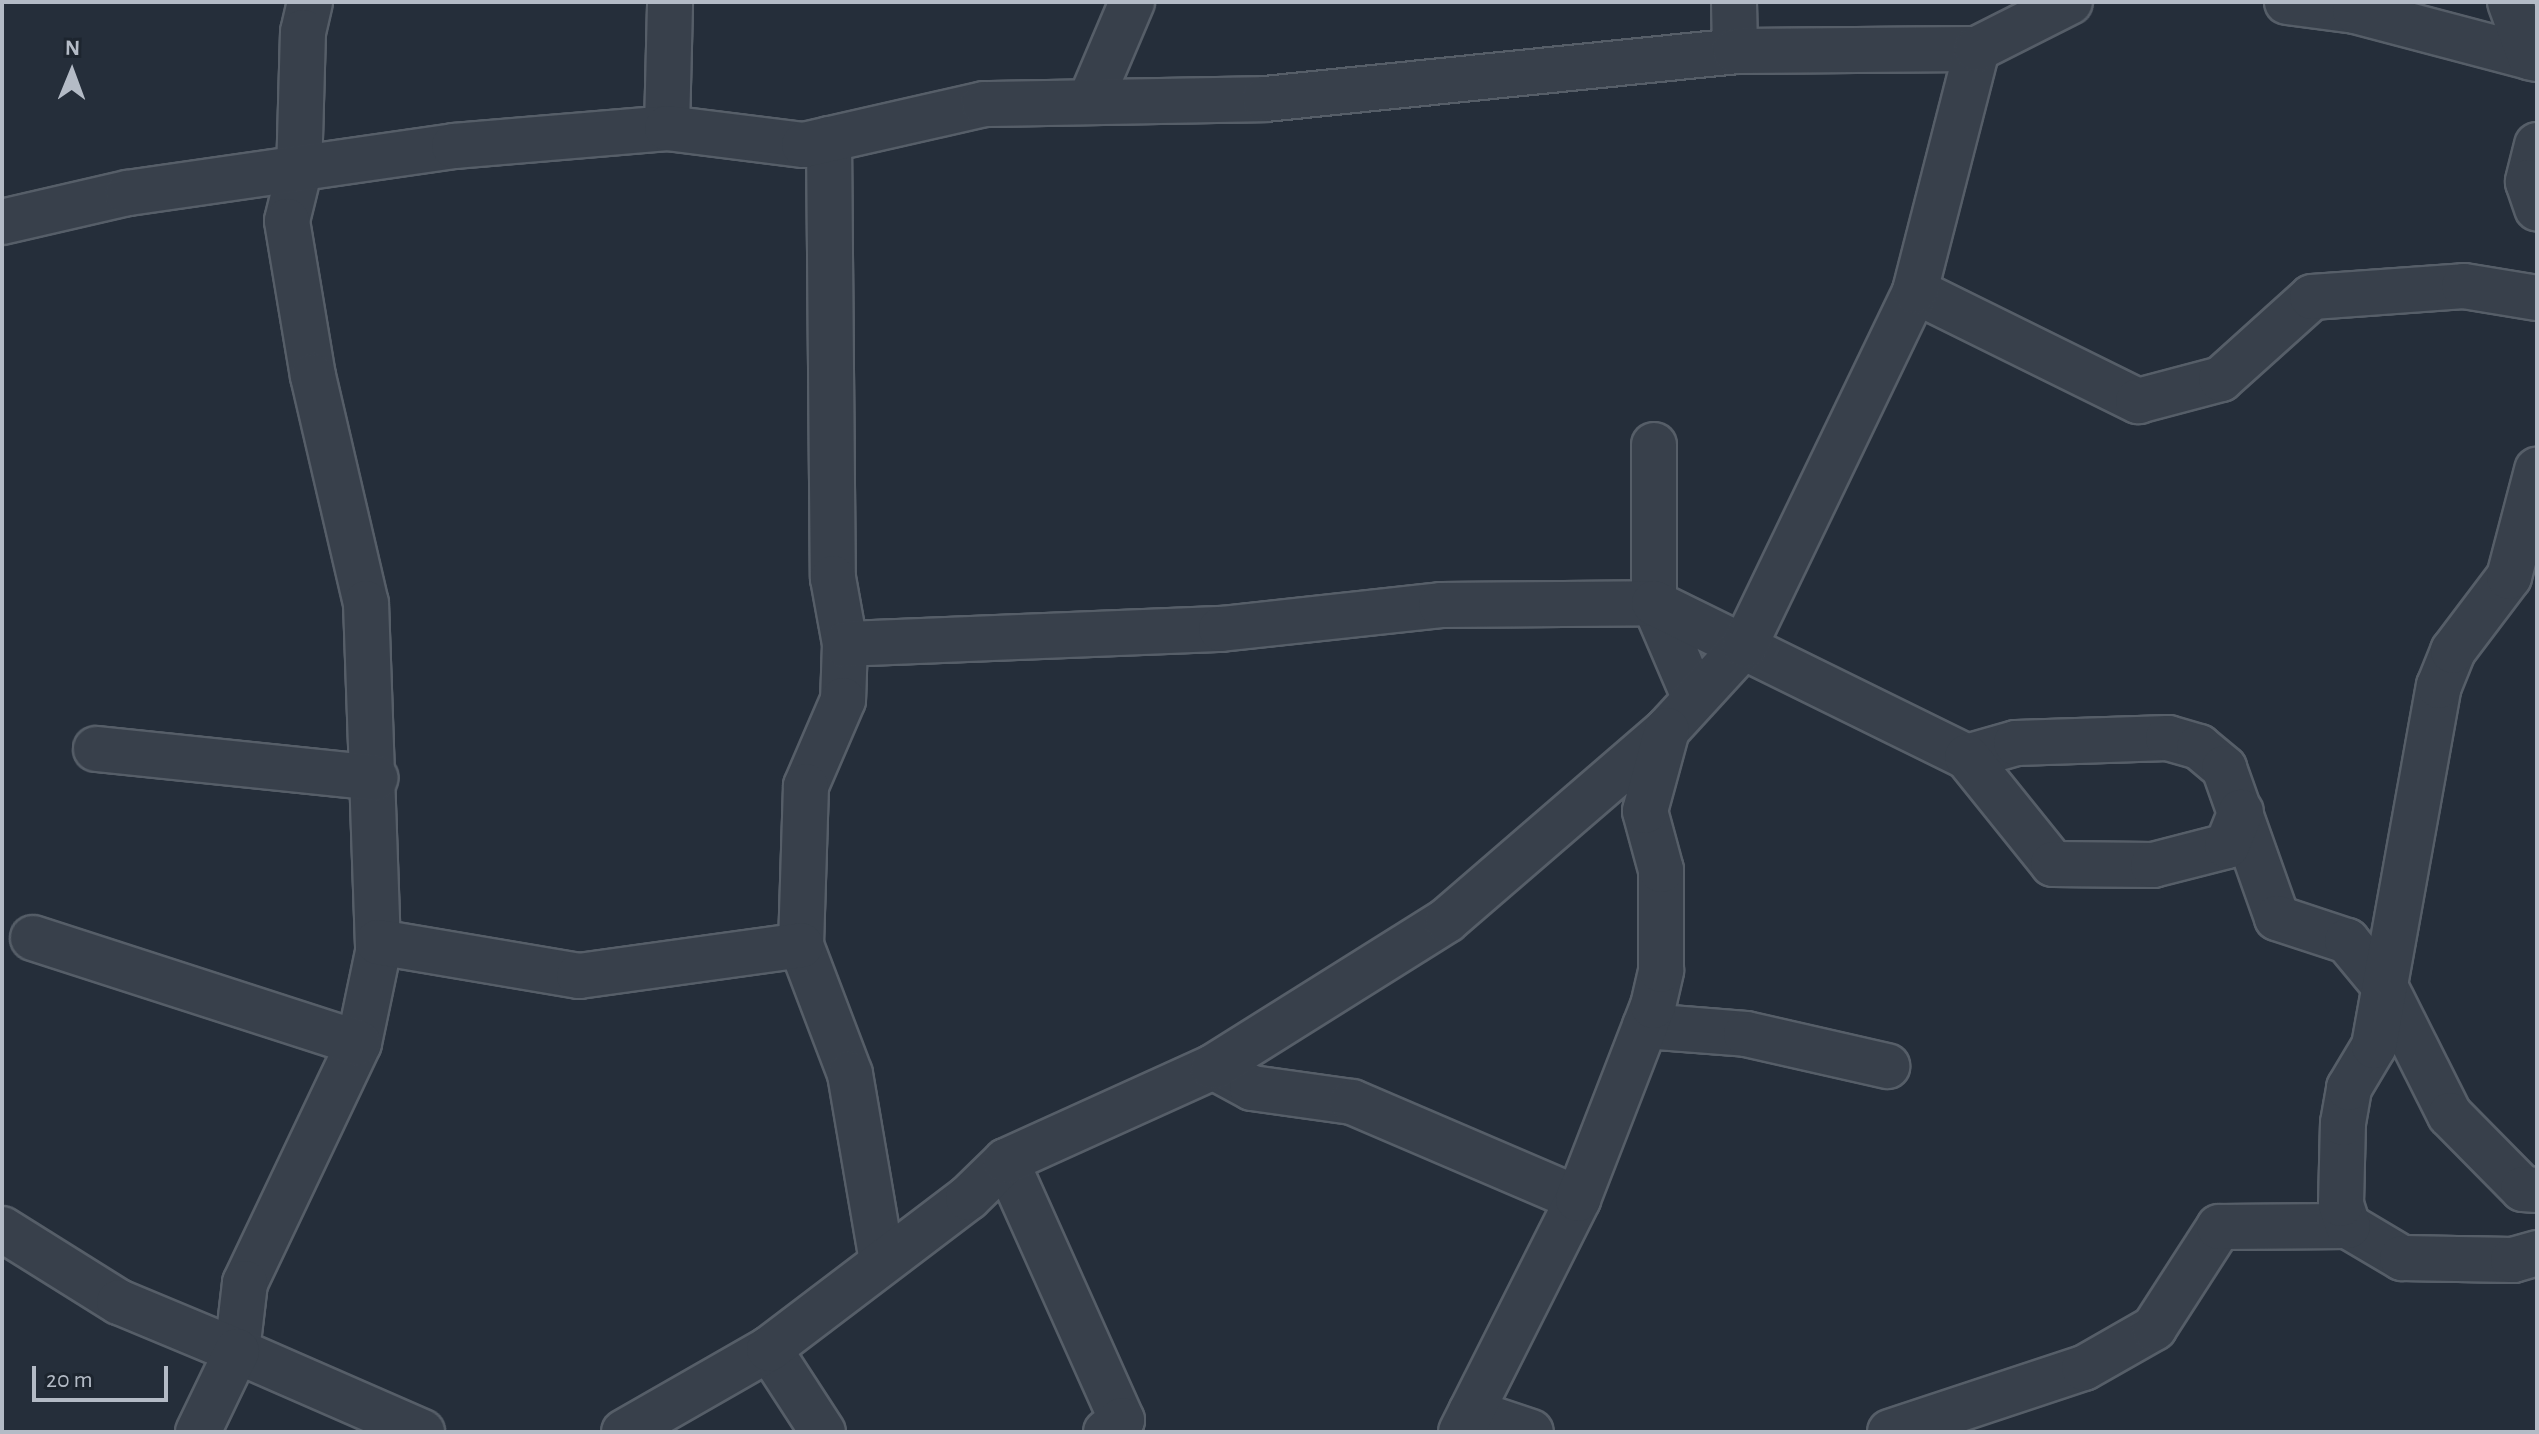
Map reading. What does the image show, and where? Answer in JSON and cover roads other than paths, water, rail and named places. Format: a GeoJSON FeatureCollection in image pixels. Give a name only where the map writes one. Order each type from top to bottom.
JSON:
{"type":"FeatureCollection","features":[{"type":"Feature","properties":{"kind":"street"},"geometry":{"type":"LineString","coordinates":[[198,1432],[237,1351],[245,1283],[359,1043],[378,942],[375,778],[366,603],[313,376],[287,221],[299,172],[303,32],[310,2]]}},
{"type":"Feature","properties":{"kind":"street"},"geometry":{"type":"LineString","coordinates":[[667,128],[670,2]]}},
{"type":"Feature","properties":{"kind":"street"},"geometry":{"type":"LineString","coordinates":[[1090,101],[1132,2]]}},
{"type":"Feature","properties":{"kind":"street"},"geometry":{"type":"LineString","coordinates":[[1734,2],[1735,51]]}},
{"type":"Feature","properties":{"kind":"street"},"geometry":{"type":"LineString","coordinates":[[2,222],[128,193],[299,172],[454,146],[667,128],[804,145],[984,104],[1265,99],[1735,51],[1977,49],[2070,2]]}},
{"type":"Feature","properties":{"kind":"street"},"geometry":{"type":"LineString","coordinates":[[2287,2],[2355,11],[2534,58]]}},
{"type":"Feature","properties":{"kind":"street"},"geometry":{"type":"LineString","coordinates":[[2510,2],[2534,58]]}},
{"type":"Feature","properties":{"kind":"street"},"geometry":{"type":"LineString","coordinates":[[624,1432],[769,1349],[968,1198],[1006,1161],[1213,1067],[1447,920],[1681,715],[1745,645],[1915,291],[1977,49]]}},
{"type":"Feature","properties":{"kind":"street"},"geometry":{"type":"LineString","coordinates":[[829,139],[833,578],[845,644],[843,700],[806,786],[801,945],[850,1074],[882,1261]]}},
{"type":"Feature","properties":{"kind":"street"},"geometry":{"type":"LineString","coordinates":[[2537,145],[2528,182],[2537,208]]}},
{"type":"Feature","properties":{"kind":"street"},"geometry":{"type":"LineString","coordinates":[[1915,291],[2138,401],[2221,379],[2312,297],[2464,286],[2537,298]]}},
{"type":"Feature","properties":{"kind":"street"},"geometry":{"type":"LineString","coordinates":[[1531,1432],[1466,1422],[1578,1199],[1645,1026],[1661,970],[1661,870],[1645,811],[1681,715],[1654,603],[1654,445]]}},
{"type":"Feature","properties":{"kind":"street"},"geometry":{"type":"LineString","coordinates":[[2348,1226],[2341,1204],[2343,1123],[2349,1088],[2374,1046],[2439,686],[2453,651],[2509,577],[2537,470]]}},
{"type":"Feature","properties":{"kind":"street"},"geometry":{"type":"LineString","coordinates":[[845,644],[1221,629],[1441,605],[1654,603],[1745,645],[1967,757],[2053,864],[2153,865],[2227,846],[2241,812]]}},
{"type":"Feature","properties":{"kind":"street"},"geometry":{"type":"LineString","coordinates":[[1967,757],[2016,743],[2168,738],[2199,747],[2224,768],[2277,918],[2347,941],[2386,988],[2450,1115],[2532,1202]]}},
{"type":"Feature","properties":{"kind":"street"},"geometry":{"type":"LineString","coordinates":[[96,749],[375,778]]}},
{"type":"Feature","properties":{"kind":"street"},"geometry":{"type":"LineString","coordinates":[[33,938],[359,1043]]}},
{"type":"Feature","properties":{"kind":"street"},"geometry":{"type":"LineString","coordinates":[[378,942],[579,976],[801,945]]}},
{"type":"Feature","properties":{"kind":"street"},"geometry":{"type":"LineString","coordinates":[[1645,1026],[1746,1034],[1887,1066]]}},
{"type":"Feature","properties":{"kind":"street"},"geometry":{"type":"LineString","coordinates":[[1213,1067],[1252,1088],[1352,1102],[1578,1199]]}},
{"type":"Feature","properties":{"kind":"street"},"geometry":{"type":"LineString","coordinates":[[1006,1161],[1122,1420],[1106,1432]]}},
{"type":"Feature","properties":{"kind":"street"},"geometry":{"type":"LineString","coordinates":[[1890,1432],[2084,1368],[2154,1328],[2219,1227],[2348,1226],[2402,1258],[2513,1260],[2537,1253]]}},
{"type":"Feature","properties":{"kind":"street"},"geometry":{"type":"LineString","coordinates":[[2,1229],[119,1302],[422,1432]]}},
{"type":"Feature","properties":{"kind":"street"},"geometry":{"type":"LineString","coordinates":[[769,1349],[823,1432]]}}]}
